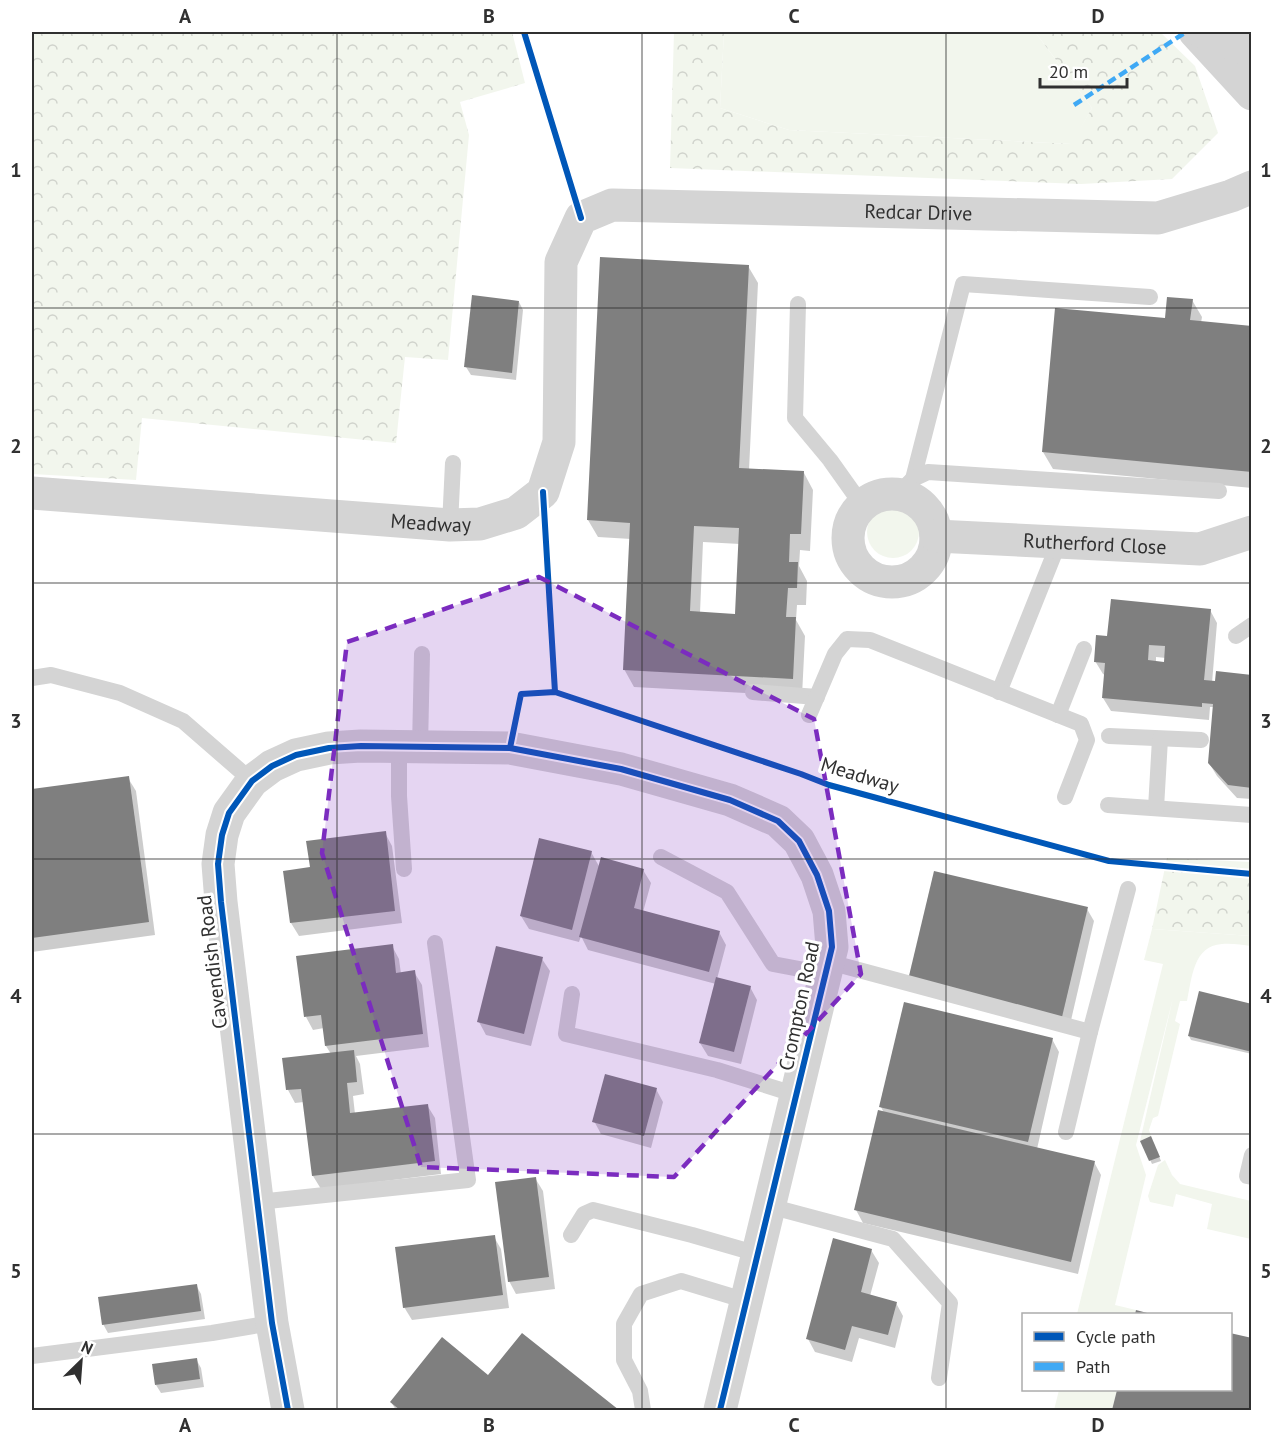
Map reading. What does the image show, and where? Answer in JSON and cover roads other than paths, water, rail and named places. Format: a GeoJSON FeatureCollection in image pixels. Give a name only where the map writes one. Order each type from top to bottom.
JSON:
{"type":"FeatureCollection","features":[{"type":"Feature","properties":{"kind":"street"},"geometry":{"type":"LineString","coordinates":[[1196,32],[1251,94]]}},
{"type":"Feature","properties":{"kind":"street"},"geometry":{"type":"LineString","coordinates":[[1203,32],[1251,52]]}},
{"type":"Feature","properties":{"kind":"street","name":"Redcar Drive"},"geometry":{"type":"LineString","coordinates":[[581,218],[612,205],[1158,218],[1231,196],[1251,187]]}},
{"type":"Feature","properties":{"kind":"street","name":"Meadway"},"geometry":{"type":"LineString","coordinates":[[32,493],[450,525],[480,524],[516,513],[543,492],[559,442],[561,261],[581,218]]}},
{"type":"Feature","properties":{"kind":"street"},"geometry":{"type":"LineString","coordinates":[[905,487],[907,497],[920,504],[930,516],[936,536],[934,551],[927,565],[916,576],[902,582],[886,582],[872,578],[860,569],[851,556],[847,541],[852,517],[862,505],[875,497],[890,494],[905,487]]}},
{"type":"Feature","properties":{"kind":"street","name":"Rutherford Close"},"geometry":{"type":"LineString","coordinates":[[936,536],[1200,549],[1251,532]]}},
{"type":"Feature","properties":{"kind":"street","name":"Cavendish Road"},"geometry":{"type":"LineString","coordinates":[[288,1410],[272,1323],[220,902],[218,864],[222,835],[229,813],[252,781],[272,766],[296,755],[329,748],[409,746],[510,748]]}},
{"type":"Feature","properties":{"kind":"street","name":"Crompton Road"},"geometry":{"type":"LineString","coordinates":[[510,748],[621,769],[730,800],[778,821],[799,842],[817,875],[829,911],[832,947],[720,1410]]}},
{"type":"Feature","properties":{"kind":"lane"},"geometry":{"type":"LineString","coordinates":[[905,487],[963,284],[1150,297]]}},
{"type":"Feature","properties":{"kind":"lane"},"geometry":{"type":"LineString","coordinates":[[798,304],[795,418],[830,460],[862,505]]}},
{"type":"Feature","properties":{"kind":"lane"},"geometry":{"type":"LineString","coordinates":[[450,525],[453,463]]}},
{"type":"Feature","properties":{"kind":"lane"},"geometry":{"type":"LineString","coordinates":[[905,487],[928,472],[1219,491]]}},
{"type":"Feature","properties":{"kind":"lane"},"geometry":{"type":"LineString","coordinates":[[999,692],[1059,542]]}},
{"type":"Feature","properties":{"kind":"lane"},"geometry":{"type":"LineString","coordinates":[[1236,636],[1251,626]]}},
{"type":"Feature","properties":{"kind":"lane"},"geometry":{"type":"LineString","coordinates":[[809,715],[836,654],[847,639],[870,640],[1081,724],[1087,740],[1065,797]]}},
{"type":"Feature","properties":{"kind":"lane"},"geometry":{"type":"LineString","coordinates":[[1058,715],[1084,649]]}},
{"type":"Feature","properties":{"kind":"lane"},"geometry":{"type":"LineString","coordinates":[[404,869],[399,796],[409,746],[422,654]]}},
{"type":"Feature","properties":{"kind":"lane"},"geometry":{"type":"LineString","coordinates":[[32,678],[51,675],[120,693],[183,721],[252,781]]}},
{"type":"Feature","properties":{"kind":"lane"},"geometry":{"type":"LineString","coordinates":[[753,692],[817,697]]}},
{"type":"Feature","properties":{"kind":"lane"},"geometry":{"type":"LineString","coordinates":[[1109,736],[1201,740]]}},
{"type":"Feature","properties":{"kind":"lane"},"geometry":{"type":"LineString","coordinates":[[1156,808],[1160,739]]}},
{"type":"Feature","properties":{"kind":"lane"},"geometry":{"type":"LineString","coordinates":[[1108,806],[1251,814]]}},
{"type":"Feature","properties":{"kind":"lane"},"geometry":{"type":"LineString","coordinates":[[661,857],[727,892],[773,964],[827,968],[1090,1032]]}},
{"type":"Feature","properties":{"kind":"lane"},"geometry":{"type":"LineString","coordinates":[[1066,1132],[1128,889]]}},
{"type":"Feature","properties":{"kind":"lane"},"geometry":{"type":"LineString","coordinates":[[258,1202],[468,1180],[435,943]]}},
{"type":"Feature","properties":{"kind":"lane"},"geometry":{"type":"LineString","coordinates":[[572,994],[566,1034],[717,1070],[797,1095]]}},
{"type":"Feature","properties":{"kind":"lane"},"geometry":{"type":"LineString","coordinates":[[1251,1155],[1247,1176],[1251,1177]]}},
{"type":"Feature","properties":{"kind":"lane"},"geometry":{"type":"LineString","coordinates":[[769,1206],[893,1239],[950,1303],[939,1378]]}},
{"type":"Feature","properties":{"kind":"lane"},"geometry":{"type":"LineString","coordinates":[[571,1234],[584,1214],[593,1210],[758,1254]]}},
{"type":"Feature","properties":{"kind":"lane"},"geometry":{"type":"LineString","coordinates":[[643,1410],[640,1391],[624,1360],[624,1324],[641,1294],[681,1281],[747,1301]]}},
{"type":"Feature","properties":{"kind":"lane"},"geometry":{"type":"LineString","coordinates":[[32,1356],[272,1323]]}}]}
